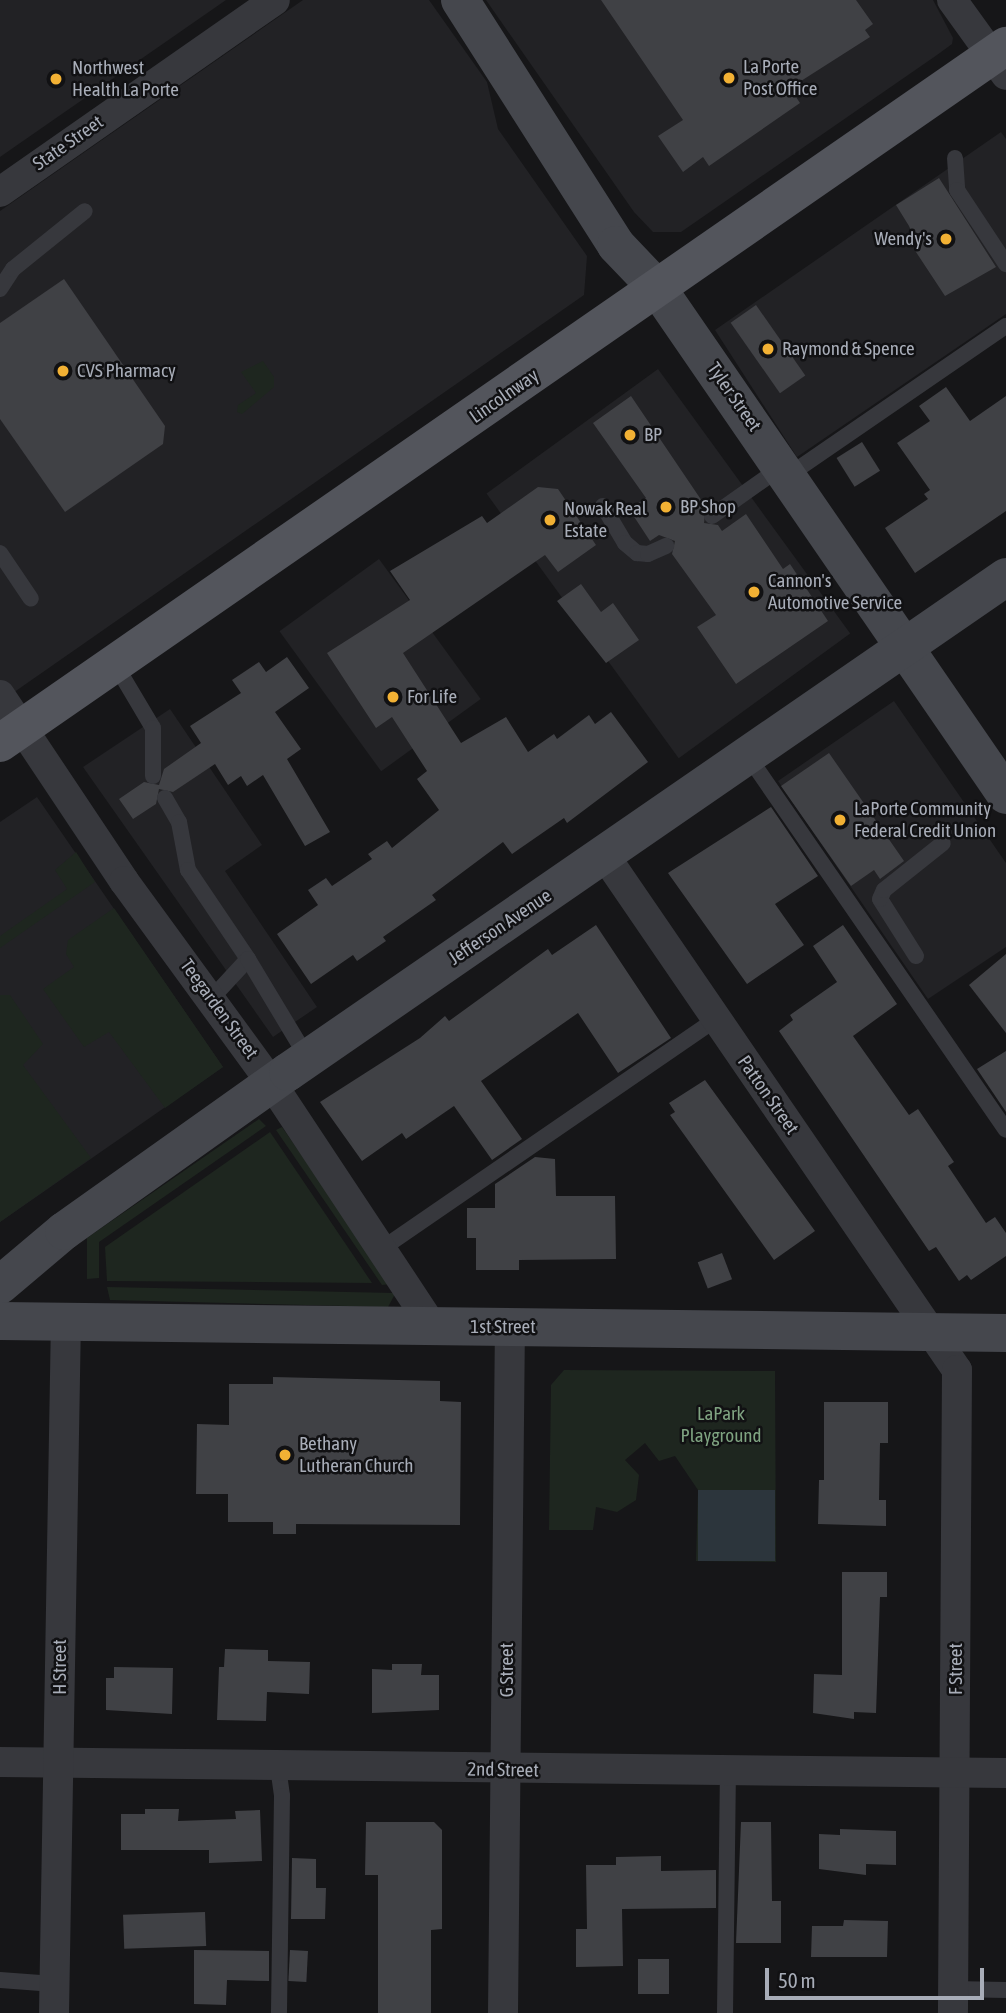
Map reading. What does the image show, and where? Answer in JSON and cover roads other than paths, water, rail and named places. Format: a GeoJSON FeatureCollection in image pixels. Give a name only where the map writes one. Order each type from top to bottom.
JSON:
{"type":"FeatureCollection","features":[{"type":"Feature","properties":{"kind":"main road","name":"Lincolnway"},"geometry":{"type":"LineString","coordinates":[[11,735],[658,289],[1001,59]]}},
{"type":"Feature","properties":{"kind":"street","name":"State Street"},"geometry":{"type":"LineString","coordinates":[[0,192],[275,0]]}},
{"type":"Feature","properties":{"kind":"street","name":"Tyler Street"},"geometry":{"type":"LineString","coordinates":[[460,0],[617,245],[658,289],[786,471],[1006,795]]}},
{"type":"Feature","properties":{"kind":"street"},"geometry":{"type":"LineString","coordinates":[[952,0],[1001,59]]}},
{"type":"Feature","properties":{"kind":"street","name":"Jefferson Avenue"},"geometry":{"type":"LineString","coordinates":[[0,1285],[64,1231],[272,1084],[1006,577]]}},
{"type":"Feature","properties":{"kind":"street","name":"Teegarden Street"},"geometry":{"type":"LineString","coordinates":[[0,695],[11,735],[124,881],[272,1084],[433,1327]]}},
{"type":"Feature","properties":{"kind":"street","name":"Patton Street"},"geometry":{"type":"LineString","coordinates":[[605,856],[934,1332]]}},
{"type":"Feature","properties":{"kind":"street","name":"1st Street"},"geometry":{"type":"LineString","coordinates":[[0,1321],[1006,1333]]}},
{"type":"Feature","properties":{"kind":"street","name":"H Street"},"geometry":{"type":"LineString","coordinates":[[54,1998],[66,1321]]}},
{"type":"Feature","properties":{"kind":"street","name":"G Street"},"geometry":{"type":"LineString","coordinates":[[503,2013],[510,1327]]}},
{"type":"Feature","properties":{"kind":"street","name":"F Street"},"geometry":{"type":"LineString","coordinates":[[934,1332],[957,1370],[953,2001]]}},
{"type":"Feature","properties":{"kind":"street","name":"2nd Street"},"geometry":{"type":"LineString","coordinates":[[0,1762],[505,1770],[1006,1773]]}},
{"type":"Feature","properties":{"kind":"lane"},"geometry":{"type":"LineString","coordinates":[[955,158],[957,190],[1006,264]]}},
{"type":"Feature","properties":{"kind":"lane"},"geometry":{"type":"LineString","coordinates":[[0,289],[13,269],[85,211]]}},
{"type":"Feature","properties":{"kind":"lane"},"geometry":{"type":"LineString","coordinates":[[712,516],[786,471],[1006,326]]}},
{"type":"Feature","properties":{"kind":"lane"},"geometry":{"type":"LineString","coordinates":[[603,506],[625,543],[637,553],[648,554],[666,546]]}},
{"type":"Feature","properties":{"kind":"lane"},"geometry":{"type":"LineString","coordinates":[[0,553],[31,599]]}},
{"type":"Feature","properties":{"kind":"lane"},"geometry":{"type":"LineString","coordinates":[[115,663],[153,728],[153,776]]}},
{"type":"Feature","properties":{"kind":"lane"},"geometry":{"type":"LineString","coordinates":[[748,756],[1006,1130]]}},
{"type":"Feature","properties":{"kind":"lane"},"geometry":{"type":"LineString","coordinates":[[165,798],[179,822],[188,870],[248,959],[308,1059]]}},
{"type":"Feature","properties":{"kind":"lane"},"geometry":{"type":"LineString","coordinates":[[916,956],[880,899],[884,890],[943,843]]}},
{"type":"Feature","properties":{"kind":"lane"},"geometry":{"type":"LineString","coordinates":[[211,999],[248,959]]}},
{"type":"Feature","properties":{"kind":"lane"},"geometry":{"type":"LineString","coordinates":[[380,1250],[716,1020]]}},
{"type":"Feature","properties":{"kind":"lane"},"geometry":{"type":"LineString","coordinates":[[278,1767],[282,1796],[279,2013]]}},
{"type":"Feature","properties":{"kind":"lane"},"geometry":{"type":"LineString","coordinates":[[725,2013],[728,1772]]}},
{"type":"Feature","properties":{"kind":"lane"},"geometry":{"type":"LineString","coordinates":[[0,1980],[54,1998]]}},
{"type":"Feature","properties":{"kind":"lane"},"geometry":{"type":"LineString","coordinates":[[953,2001],[1006,1990]]}},
{"type":"Feature","properties":{"kind":"place","name":"La Porte Post Office"},"geometry":{"type":"Point","coordinates":[729,78]}},
{"type":"Feature","properties":{"kind":"place","name":"Northwest Health La Porte"},"geometry":{"type":"Point","coordinates":[56,79]}},
{"type":"Feature","properties":{"kind":"place","name":"Wendy's"},"geometry":{"type":"Point","coordinates":[946,239]}},
{"type":"Feature","properties":{"kind":"place","name":"Raymond & Spence"},"geometry":{"type":"Point","coordinates":[768,349]}},
{"type":"Feature","properties":{"kind":"place","name":"CVS Pharmacy"},"geometry":{"type":"Point","coordinates":[63,371]}},
{"type":"Feature","properties":{"kind":"place","name":"BP"},"geometry":{"type":"Point","coordinates":[630,435]}},
{"type":"Feature","properties":{"kind":"place","name":"BP Shop"},"geometry":{"type":"Point","coordinates":[666,507]}},
{"type":"Feature","properties":{"kind":"place","name":"Nowak Real Estate"},"geometry":{"type":"Point","coordinates":[550,520]}},
{"type":"Feature","properties":{"kind":"place","name":"Cannon's Automotive Service"},"geometry":{"type":"Point","coordinates":[754,592]}},
{"type":"Feature","properties":{"kind":"place","name":"For Life"},"geometry":{"type":"Point","coordinates":[393,697]}},
{"type":"Feature","properties":{"kind":"place","name":"LaPorte Community Federal Credit Union"},"geometry":{"type":"Point","coordinates":[840,820]}},
{"type":"Feature","properties":{"kind":"place","name":"Bethany Lutheran Church"},"geometry":{"type":"Point","coordinates":[285,1455]}},
{"type":"Feature","properties":{"kind":"park label","name":"LaPark Playground"},"geometry":{"type":"Point","coordinates":[721,1425]}}]}
